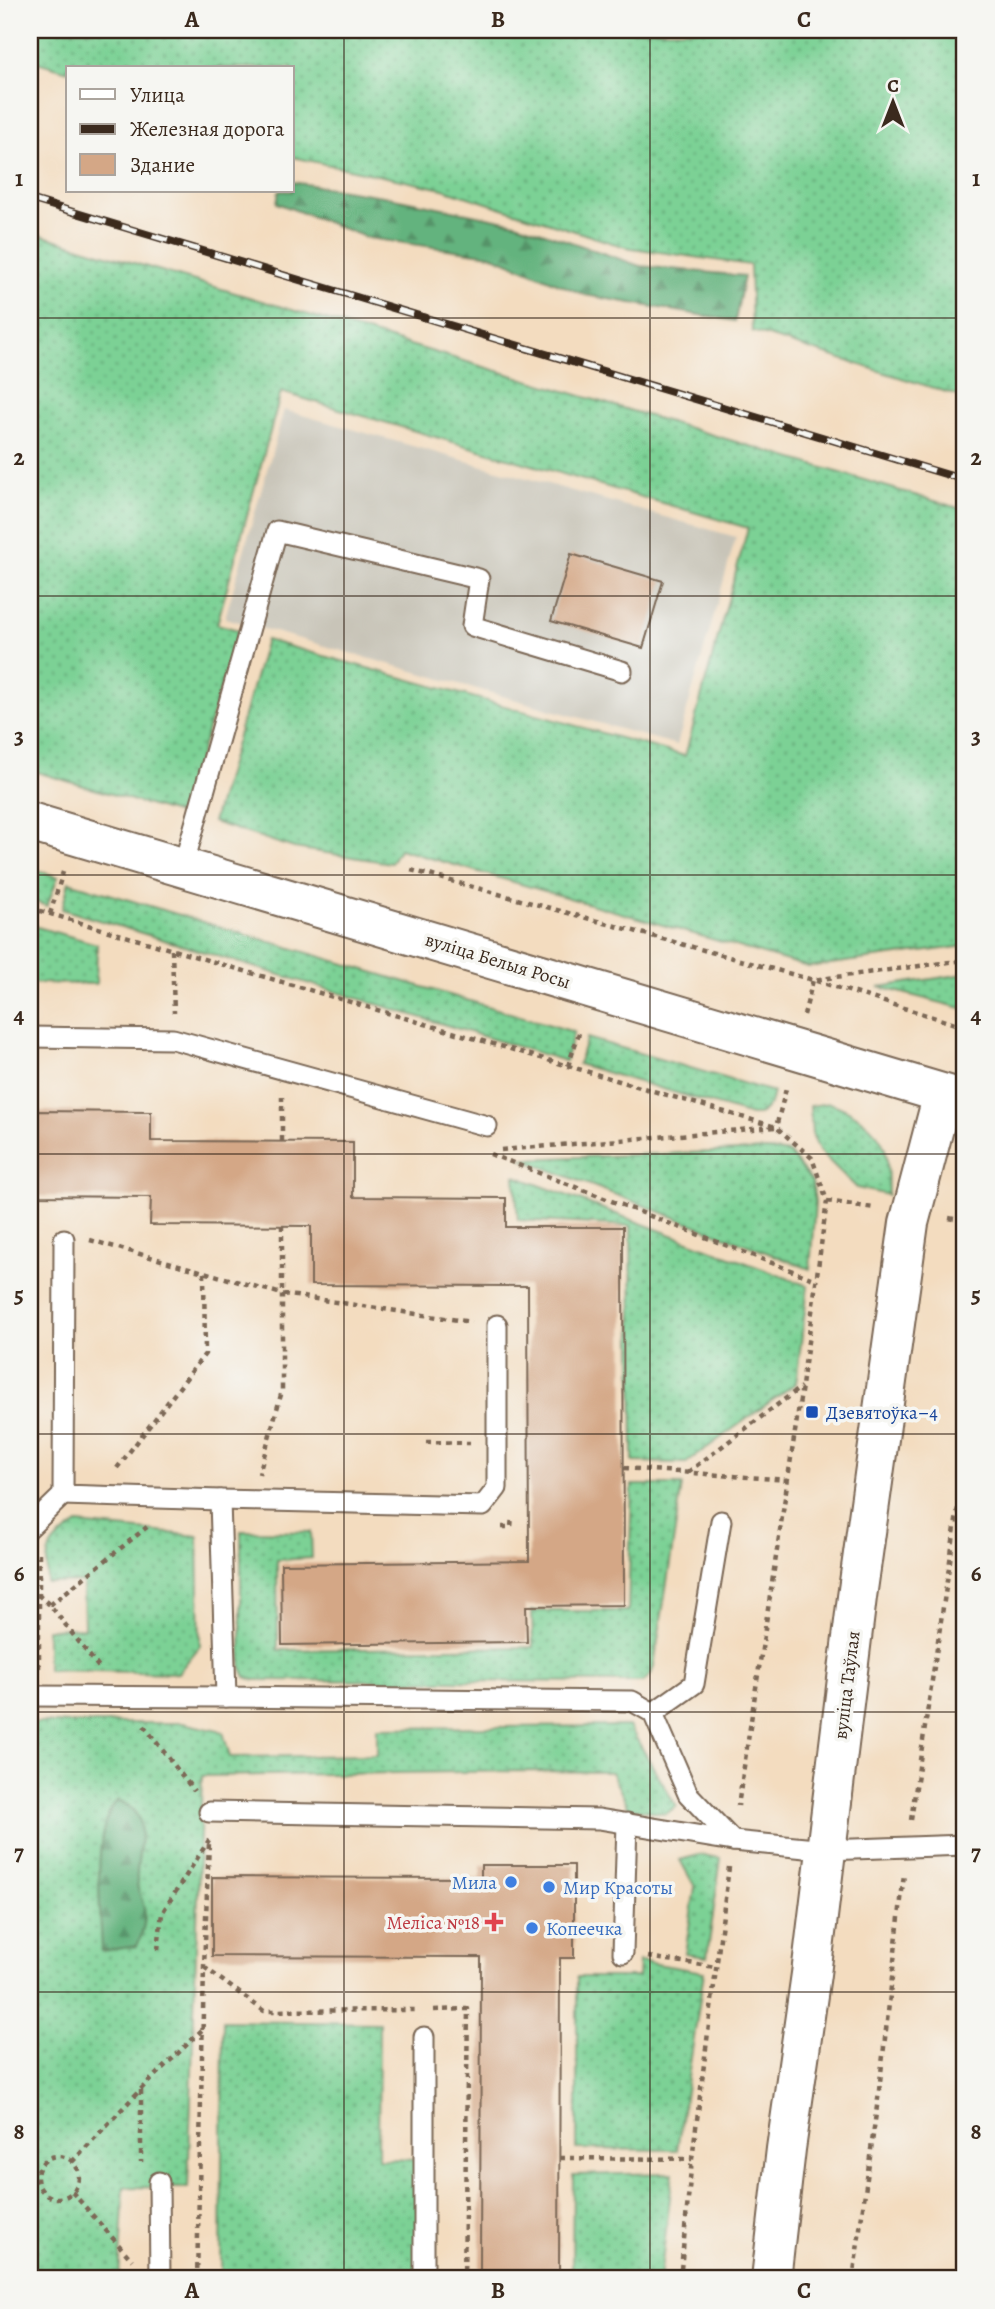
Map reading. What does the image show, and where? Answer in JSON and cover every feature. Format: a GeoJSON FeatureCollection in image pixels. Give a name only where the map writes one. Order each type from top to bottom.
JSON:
{"type":"FeatureCollection","features":[{"type":"Feature","properties":{"kind":"street","name":"вуліца Белыя Росы"},"geometry":{"type":"LineString","coordinates":[[30,822],[954,1097]]}},
{"type":"Feature","properties":{"kind":"street","name":"вуліца Таўлая"},"geometry":{"type":"LineString","coordinates":[[771,2279],[857,1597],[909,1223],[954,1097]]}},
{"type":"Feature","properties":{"kind":"lane"},"geometry":{"type":"LineString","coordinates":[[183,867],[277,531],[479,579],[472,626],[622,671]]}},
{"type":"Feature","properties":{"kind":"lane"},"geometry":{"type":"LineString","coordinates":[[30,1037],[173,1039],[487,1126]]}},
{"type":"Feature","properties":{"kind":"lane"},"geometry":{"type":"LineString","coordinates":[[34,1523],[63,1495],[64,1239]]}},
{"type":"Feature","properties":{"kind":"lane"},"geometry":{"type":"LineString","coordinates":[[63,1495],[483,1506],[497,1488],[497,1325]]}},
{"type":"Feature","properties":{"kind":"lane"},"geometry":{"type":"LineString","coordinates":[[220,1500],[226,1697]]}},
{"type":"Feature","properties":{"kind":"lane"},"geometry":{"type":"LineString","coordinates":[[653,1713],[694,1684],[720,1521]]}},
{"type":"Feature","properties":{"kind":"lane"},"geometry":{"type":"LineString","coordinates":[[34,1696],[632,1701],[653,1713],[688,1794],[733,1841]]}},
{"type":"Feature","properties":{"kind":"lane"},"geometry":{"type":"LineString","coordinates":[[209,1812],[599,1819],[733,1841],[825,1850],[965,1845]]}},
{"type":"Feature","properties":{"kind":"lane"},"geometry":{"type":"LineString","coordinates":[[623,1953],[627,1824]]}},
{"type":"Feature","properties":{"kind":"lane"},"geometry":{"type":"LineString","coordinates":[[424,2036],[424,2279]]}},
{"type":"Feature","properties":{"kind":"lane"},"geometry":{"type":"LineString","coordinates":[[159,2182],[160,2279]]}},
{"type":"Feature","properties":{"kind":"path"},"geometry":{"type":"LineString","coordinates":[[50,914],[74,835]]}},
{"type":"Feature","properties":{"kind":"path"},"geometry":{"type":"LineString","coordinates":[[411,870],[813,981],[965,1027]]}},
{"type":"Feature","properties":{"kind":"path"},"geometry":{"type":"LineString","coordinates":[[30,908],[776,1127],[812,1158],[827,1201],[802,1386],[733,1841],[692,2159],[680,2279]]}},
{"type":"Feature","properties":{"kind":"path"},"geometry":{"type":"LineString","coordinates":[[172,950],[174,988]]}},
{"type":"Feature","properties":{"kind":"path"},"geometry":{"type":"LineString","coordinates":[[813,981],[965,960]]}},
{"type":"Feature","properties":{"kind":"path"},"geometry":{"type":"LineString","coordinates":[[568,1066],[579,1033]]}},
{"type":"Feature","properties":{"kind":"path"},"geometry":{"type":"LineString","coordinates":[[484,1152],[816,1280]]}},
{"type":"Feature","properties":{"kind":"path"},"geometry":{"type":"LineString","coordinates":[[251,1501],[282,1391],[282,1225]]}},
{"type":"Feature","properties":{"kind":"path"},"geometry":{"type":"LineString","coordinates":[[64,1239],[94,1240],[282,1294],[497,1325]]}},
{"type":"Feature","properties":{"kind":"path"},"geometry":{"type":"LineString","coordinates":[[95,1496],[205,1354],[204,1271]]}},
{"type":"Feature","properties":{"kind":"path"},"geometry":{"type":"LineString","coordinates":[[686,1473],[802,1386]]}},
{"type":"Feature","properties":{"kind":"path"},"geometry":{"type":"LineString","coordinates":[[853,2279],[878,2099],[907,1847],[965,1461]]}},
{"type":"Feature","properties":{"kind":"path"},"geometry":{"type":"LineString","coordinates":[[624,1468],[788,1480]]}},
{"type":"Feature","properties":{"kind":"path"},"geometry":{"type":"LineString","coordinates":[[50,1605],[147,1527],[194,1500]]}},
{"type":"Feature","properties":{"kind":"path"},"geometry":{"type":"LineString","coordinates":[[511,1527],[512,1515]]}},
{"type":"Feature","properties":{"kind":"path"},"geometry":{"type":"LineString","coordinates":[[34,1523],[34,1696]]}},
{"type":"Feature","properties":{"kind":"path"},"geometry":{"type":"LineString","coordinates":[[197,2279],[209,1812]]}},
{"type":"Feature","properties":{"kind":"path"},"geometry":{"type":"LineString","coordinates":[[158,1950],[162,1913],[209,1842]]}},
{"type":"Feature","properties":{"kind":"path"},"geometry":{"type":"LineString","coordinates":[[623,1953],[716,1967]]}},
{"type":"Feature","properties":{"kind":"path"},"geometry":{"type":"LineString","coordinates":[[204,1967],[264,2011]]}},
{"type":"Feature","properties":{"kind":"path"},"geometry":{"type":"LineString","coordinates":[[72,2162],[203,2029]]}},
{"type":"Feature","properties":{"kind":"path"},"geometry":{"type":"LineString","coordinates":[[141,2089],[141,2170]]}},
{"type":"Feature","properties":{"kind":"path"},"geometry":{"type":"LineString","coordinates":[[59,2157],[72,2162],[79,2180],[72,2193],[53,2198],[42,2191],[37,2178],[41,2165],[46,2160],[59,2157]]}},
{"type":"Feature","properties":{"kind":"path"},"geometry":{"type":"LineString","coordinates":[[560,2158],[692,2159]]}},
{"type":"Feature","properties":{"kind":"path"},"geometry":{"type":"LineString","coordinates":[[30,2177],[37,2178]]}},
{"type":"Feature","properties":{"kind":"path"},"geometry":{"type":"LineString","coordinates":[[72,2193],[133,2262]]}},
{"type":"Feature","properties":{"kind":"shaded area"},"geometry":{"type":"Polygon","coordinates":[[[284,410],[736,537],[677,745],[225,618],[284,410]]]}},
{"type":"Feature","properties":{"kind":"green space"},"geometry":{"type":"Polygon","coordinates":[[[30,30],[933,30],[965,39],[965,398],[752,331],[750,265],[625,247],[443,189],[294,157],[294,66],[66,66],[66,70],[30,60],[30,30]]]}},
{"type":"Feature","properties":{"kind":"green space"},"geometry":{"type":"Polygon","coordinates":[[[294,182],[389,197],[516,223],[640,266],[744,276],[735,321],[585,295],[491,255],[368,238],[277,203],[279,192],[294,192],[294,182]]]}},
{"type":"Feature","properties":{"kind":"green space"},"geometry":{"type":"Polygon","coordinates":[[[30,232],[965,510],[965,946],[808,967],[399,849],[391,863],[294,848],[213,822],[266,640],[685,756],[748,528],[281,392],[217,624],[238,630],[182,815],[30,770],[30,232]]]}},
{"type":"Feature","properties":{"kind":"green space"},"geometry":{"type":"Polygon","coordinates":[[[30,868],[58,877],[47,906],[30,900],[30,868]]]}},
{"type":"Feature","properties":{"kind":"green space"},"geometry":{"type":"Polygon","coordinates":[[[69,882],[574,1032],[565,1061],[62,909],[69,882]]]}},
{"type":"Feature","properties":{"kind":"green space"},"geometry":{"type":"Polygon","coordinates":[[[30,925],[97,944],[96,984],[30,983],[30,925]]]}},
{"type":"Feature","properties":{"kind":"green space"},"geometry":{"type":"Polygon","coordinates":[[[965,974],[965,1009],[879,987],[965,974]]]}},
{"type":"Feature","properties":{"kind":"green space"},"geometry":{"type":"Polygon","coordinates":[[[587,1038],[773,1092],[770,1104],[759,1115],[751,1115],[578,1064],[587,1038]]]}},
{"type":"Feature","properties":{"kind":"green space"},"geometry":{"type":"Polygon","coordinates":[[[829,1103],[862,1120],[876,1133],[885,1149],[888,1195],[857,1188],[819,1151],[812,1134],[810,1106],[829,1103]]]}},
{"type":"Feature","properties":{"kind":"green space"},"geometry":{"type":"Polygon","coordinates":[[[768,1150],[789,1153],[812,1182],[815,1202],[810,1269],[522,1159],[768,1150]]]}},
{"type":"Feature","properties":{"kind":"green space"},"geometry":{"type":"Polygon","coordinates":[[[515,1176],[808,1286],[796,1383],[686,1463],[633,1462],[631,1226],[518,1220],[515,1176]]]}},
{"type":"Feature","properties":{"kind":"green space"},"geometry":{"type":"Polygon","coordinates":[[[632,1485],[682,1485],[654,1666],[651,1675],[643,1682],[254,1680],[246,1677],[241,1666],[241,1531],[311,1532],[312,1558],[277,1560],[278,1650],[533,1647],[532,1611],[628,1611],[632,1485]]]}},
{"type":"Feature","properties":{"kind":"green space"},"geometry":{"type":"Polygon","coordinates":[[[78,1524],[198,1536],[200,1646],[178,1673],[47,1670],[47,1629],[84,1628],[83,1582],[47,1583],[47,1561],[51,1547],[60,1536],[78,1524]]]}},
{"type":"Feature","properties":{"kind":"green space"},"geometry":{"type":"Polygon","coordinates":[[[30,1723],[183,1723],[223,1732],[230,1757],[377,1755],[377,1728],[629,1726],[676,1806],[666,1814],[629,1808],[611,1772],[202,1776],[188,2188],[124,2187],[119,2279],[30,2279],[30,1723]]]}},
{"type":"Feature","properties":{"kind":"green space"},"geometry":{"type":"Polygon","coordinates":[[[118,1800],[130,1807],[140,1826],[137,1883],[144,1909],[143,1931],[137,1946],[102,1951],[100,1849],[109,1812],[118,1800]]]}},
{"type":"Feature","properties":{"kind":"green space"},"geometry":{"type":"Polygon","coordinates":[[[699,1855],[721,1858],[707,1957],[685,1954],[695,1887],[680,1860],[699,1855]]]}},
{"type":"Feature","properties":{"kind":"green space"},"geometry":{"type":"Polygon","coordinates":[[[639,1961],[704,1972],[677,2150],[577,2149],[577,1977],[638,1977],[639,1961]]]}},
{"type":"Feature","properties":{"kind":"green space"},"geometry":{"type":"Polygon","coordinates":[[[223,2021],[379,2023],[378,2159],[421,2160],[420,2279],[221,2279],[223,2021]]]}},
{"type":"Feature","properties":{"kind":"green space"},"geometry":{"type":"Polygon","coordinates":[[[673,2173],[660,2279],[572,2279],[573,2175],[673,2173]]]}},
{"type":"Feature","properties":{"kind":"building"},"geometry":{"type":"Polygon","coordinates":[[[571,554],[663,581],[643,648],[551,621],[571,554]]]}},
{"type":"Feature","properties":{"kind":"building"},"geometry":{"type":"Polygon","coordinates":[[[30,1111],[151,1112],[151,1141],[353,1142],[353,1197],[506,1198],[506,1227],[623,1227],[624,1605],[526,1606],[527,1642],[282,1645],[281,1564],[529,1561],[528,1286],[311,1285],[311,1226],[150,1225],[151,1197],[30,1196],[30,1111]]]}},
{"type":"Feature","properties":{"kind":"building"},"geometry":{"type":"Polygon","coordinates":[[[481,1865],[574,1865],[574,1958],[560,1958],[559,2279],[480,2279],[481,1957],[212,1956],[212,1877],[481,1878],[481,1865]]]}},
{"type":"Feature","properties":{"kind":"railway"},"geometry":{"type":"LineString","coordinates":[[30,199],[965,480]]}},
{"type":"Feature","properties":{"kind":"place","name":"Дзевятоўка–4"},"geometry":{"type":"Point","coordinates":[812,1412]}},
{"type":"Feature","properties":{"kind":"place","name":"Мила"},"geometry":{"type":"Point","coordinates":[511,1882]}},
{"type":"Feature","properties":{"kind":"place","name":"Мир Красоты"},"geometry":{"type":"Point","coordinates":[549,1887]}},
{"type":"Feature","properties":{"kind":"place","name":"Меліса №18"},"geometry":{"type":"Point","coordinates":[494,1922]}},
{"type":"Feature","properties":{"kind":"place","name":"Копеечка"},"geometry":{"type":"Point","coordinates":[532,1928]}}]}
